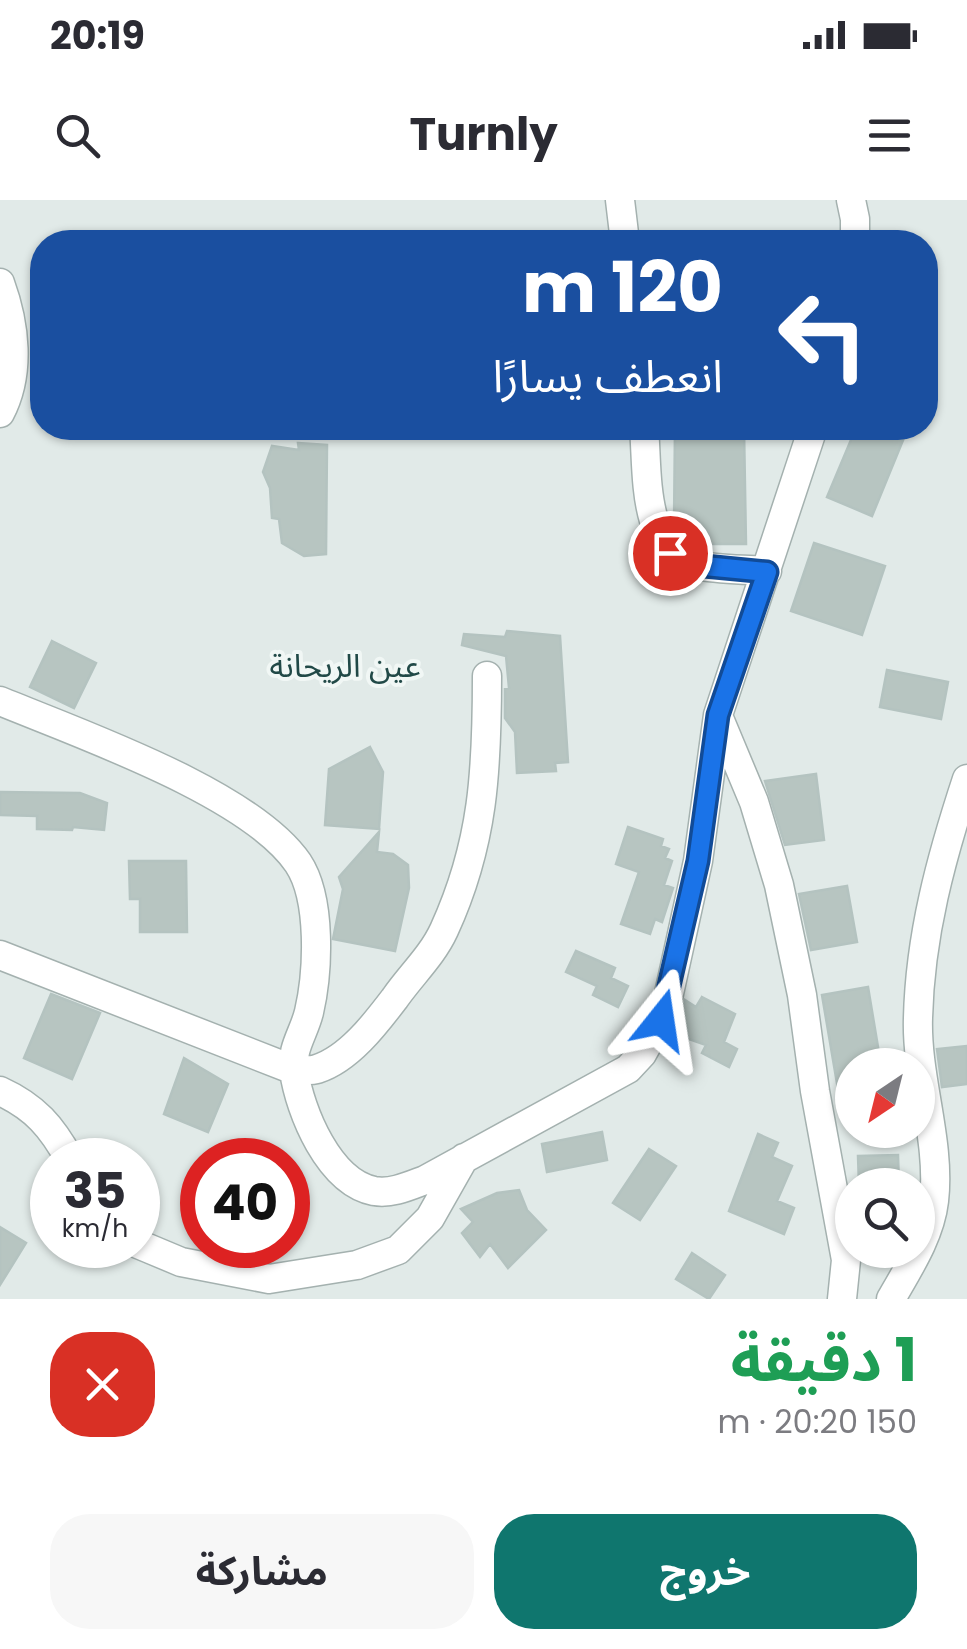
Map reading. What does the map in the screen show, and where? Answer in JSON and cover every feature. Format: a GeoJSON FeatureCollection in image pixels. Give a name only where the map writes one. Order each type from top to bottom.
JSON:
{"type":"FeatureCollection","features":[{"type":"Feature","properties":{"kind":"street"},"geometry":{"type":"LineString","coordinates":[[620,200],[624,230]]}},
{"type":"Feature","properties":{"kind":"street"},"geometry":{"type":"LineString","coordinates":[[851,200],[856,230]]}},
{"type":"Feature","properties":{"kind":"street"},"geometry":{"type":"LineString","coordinates":[[0,284],[10,312],[14,358],[0,413]]}},
{"type":"Feature","properties":{"kind":"street"},"geometry":{"type":"LineString","coordinates":[[645,440],[657,534],[670,553],[694,565],[767,572]]}},
{"type":"Feature","properties":{"kind":"street"},"geometry":{"type":"LineString","coordinates":[[0,701],[172,775],[236,808],[276,838],[300,866],[308,891],[317,960],[305,1060],[313,1131],[354,1185],[377,1192],[398,1190],[628,1069],[642,1054],[661,1020],[698,861],[718,715],[809,440]]}},
{"type":"Feature","properties":{"kind":"street"},"geometry":{"type":"LineString","coordinates":[[0,954],[262,1056],[305,1060],[358,1043],[424,964],[444,930],[480,822],[487,762],[487,676]]}},
{"type":"Feature","properties":{"kind":"street"},"geometry":{"type":"LineString","coordinates":[[718,715],[754,802],[779,885],[802,995],[815,1092],[846,1260],[842,1299]]}},
{"type":"Feature","properties":{"kind":"street"},"geometry":{"type":"LineString","coordinates":[[891,1299],[922,1244],[934,1201],[931,1121],[918,1024],[920,972],[927,918],[967,779]]}},
{"type":"Feature","properties":{"kind":"street"},"geometry":{"type":"LineString","coordinates":[[0,1091],[27,1103],[58,1138]]}},
{"type":"Feature","properties":{"kind":"street"},"geometry":{"type":"LineString","coordinates":[[160,1253],[181,1262],[269,1280],[357,1265],[398,1250],[409,1240],[430,1218],[464,1157]]}},
{"type":"Feature","properties":{"kind":"building"},"geometry":{"type":"Polygon","coordinates":[[[675,440],[744,440],[746,544],[692,544],[674,524],[675,440]]]}},
{"type":"Feature","properties":{"kind":"building"},"geometry":{"type":"Polygon","coordinates":[[[851,440],[903,440],[872,516],[827,497],[851,440]]]}},
{"type":"Feature","properties":{"kind":"building"},"geometry":{"type":"Polygon","coordinates":[[[298,443],[327,445],[326,554],[304,556],[282,543],[279,519],[272,518],[270,488],[263,472],[272,446],[299,450],[298,443]]]}},
{"type":"Feature","properties":{"kind":"building"},"geometry":{"type":"Polygon","coordinates":[[[814,543],[885,566],[862,635],[791,611],[814,543]]]}},
{"type":"Feature","properties":{"kind":"building"},"geometry":{"type":"Polygon","coordinates":[[[507,631],[560,636],[568,762],[555,763],[556,771],[517,773],[515,732],[505,718],[505,689],[509,688],[506,656],[462,645],[464,634],[505,637],[507,631]]]}},
{"type":"Feature","properties":{"kind":"building"},"geometry":{"type":"Polygon","coordinates":[[[52,641],[96,663],[74,708],[30,687],[52,641]]]}},
{"type":"Feature","properties":{"kind":"building"},"geometry":{"type":"Polygon","coordinates":[[[887,670],[948,682],[941,719],[880,707],[887,670]]]}},
{"type":"Feature","properties":{"kind":"building"},"geometry":{"type":"Polygon","coordinates":[[[370,747],[383,772],[379,829],[325,825],[329,769],[370,747]]]}},
{"type":"Feature","properties":{"kind":"building"},"geometry":{"type":"Polygon","coordinates":[[[816,774],[824,840],[785,845],[765,781],[816,774]]]}},
{"type":"Feature","properties":{"kind":"building"},"geometry":{"type":"Polygon","coordinates":[[[0,792],[80,793],[107,803],[104,830],[37,829],[37,816],[0,815],[0,792]]]}},
{"type":"Feature","properties":{"kind":"building"},"geometry":{"type":"Polygon","coordinates":[[[628,827],[663,839],[661,846],[669,849],[665,858],[672,861],[664,885],[673,888],[662,922],[655,919],[650,934],[621,924],[639,872],[616,864],[628,827]]]}},
{"type":"Feature","properties":{"kind":"building"},"geometry":{"type":"Polygon","coordinates":[[[379,832],[377,852],[393,854],[408,865],[409,888],[395,951],[333,939],[343,889],[339,877],[379,832]]]}},
{"type":"Feature","properties":{"kind":"building"},"geometry":{"type":"Polygon","coordinates":[[[129,861],[186,861],[187,932],[140,932],[140,899],[130,899],[129,861]]]}},
{"type":"Feature","properties":{"kind":"building"},"geometry":{"type":"Polygon","coordinates":[[[847,886],[857,942],[811,950],[799,894],[847,886]]]}},
{"type":"Feature","properties":{"kind":"building"},"geometry":{"type":"Polygon","coordinates":[[[576,951],[615,968],[611,978],[628,986],[618,1007],[593,995],[597,986],[566,972],[576,951]]]}},
{"type":"Feature","properties":{"kind":"building"},"geometry":{"type":"Polygon","coordinates":[[[868,987],[878,1048],[835,1048],[835,1072],[822,995],[868,987]]]}},
{"type":"Feature","properties":{"kind":"building"},"geometry":{"type":"Polygon","coordinates":[[[51,994],[100,1013],[72,1079],[24,1058],[51,994]]]}},
{"type":"Feature","properties":{"kind":"building"},"geometry":{"type":"Polygon","coordinates":[[[702,997],[735,1014],[724,1042],[737,1049],[729,1067],[702,1053],[706,1045],[689,1039],[685,1000],[696,1007],[702,997]]]}},
{"type":"Feature","properties":{"kind":"building"},"geometry":{"type":"Polygon","coordinates":[[[967,1046],[967,1084],[942,1087],[937,1049],[967,1046]]]}},
{"type":"Feature","properties":{"kind":"building"},"geometry":{"type":"Polygon","coordinates":[[[184,1058],[228,1084],[208,1132],[164,1114],[184,1058]]]}},
{"type":"Feature","properties":{"kind":"building"},"geometry":{"type":"Polygon","coordinates":[[[602,1132],[607,1160],[547,1172],[542,1144],[602,1132]]]}},
{"type":"Feature","properties":{"kind":"building"},"geometry":{"type":"Polygon","coordinates":[[[758,1134],[778,1143],[772,1157],[792,1166],[777,1201],[794,1208],[784,1234],[729,1211],[758,1134]]]}},
{"type":"Feature","properties":{"kind":"building"},"geometry":{"type":"Polygon","coordinates":[[[649,1149],[676,1166],[640,1220],[613,1203],[649,1149]]]}},
{"type":"Feature","properties":{"kind":"building"},"geometry":{"type":"Polygon","coordinates":[[[898,1155],[898,1168],[858,1168],[858,1156],[898,1155]]]}},
{"type":"Feature","properties":{"kind":"building"},"geometry":{"type":"Polygon","coordinates":[[[519,1190],[527,1210],[546,1230],[508,1268],[490,1244],[480,1257],[462,1233],[473,1222],[461,1209],[497,1193],[519,1190]]]}},
{"type":"Feature","properties":{"kind":"building"},"geometry":{"type":"Polygon","coordinates":[[[0,1227],[26,1243],[0,1285],[0,1227]]]}},
{"type":"Feature","properties":{"kind":"building"},"geometry":{"type":"Polygon","coordinates":[[[692,1253],[725,1275],[709,1299],[676,1279],[692,1253]]]}},
{"type":"Feature","properties":{"kind":"district","name":"عين الريحانة"},"geometry":{"type":"Point","coordinates":[345,666]}},
{"type":"Feature","properties":{"kind":"route"},"geometry":{"type":"LineString","coordinates":[[661,1020],[698,861],[718,715],[767,572],[694,565],[670,553]]}}]}
